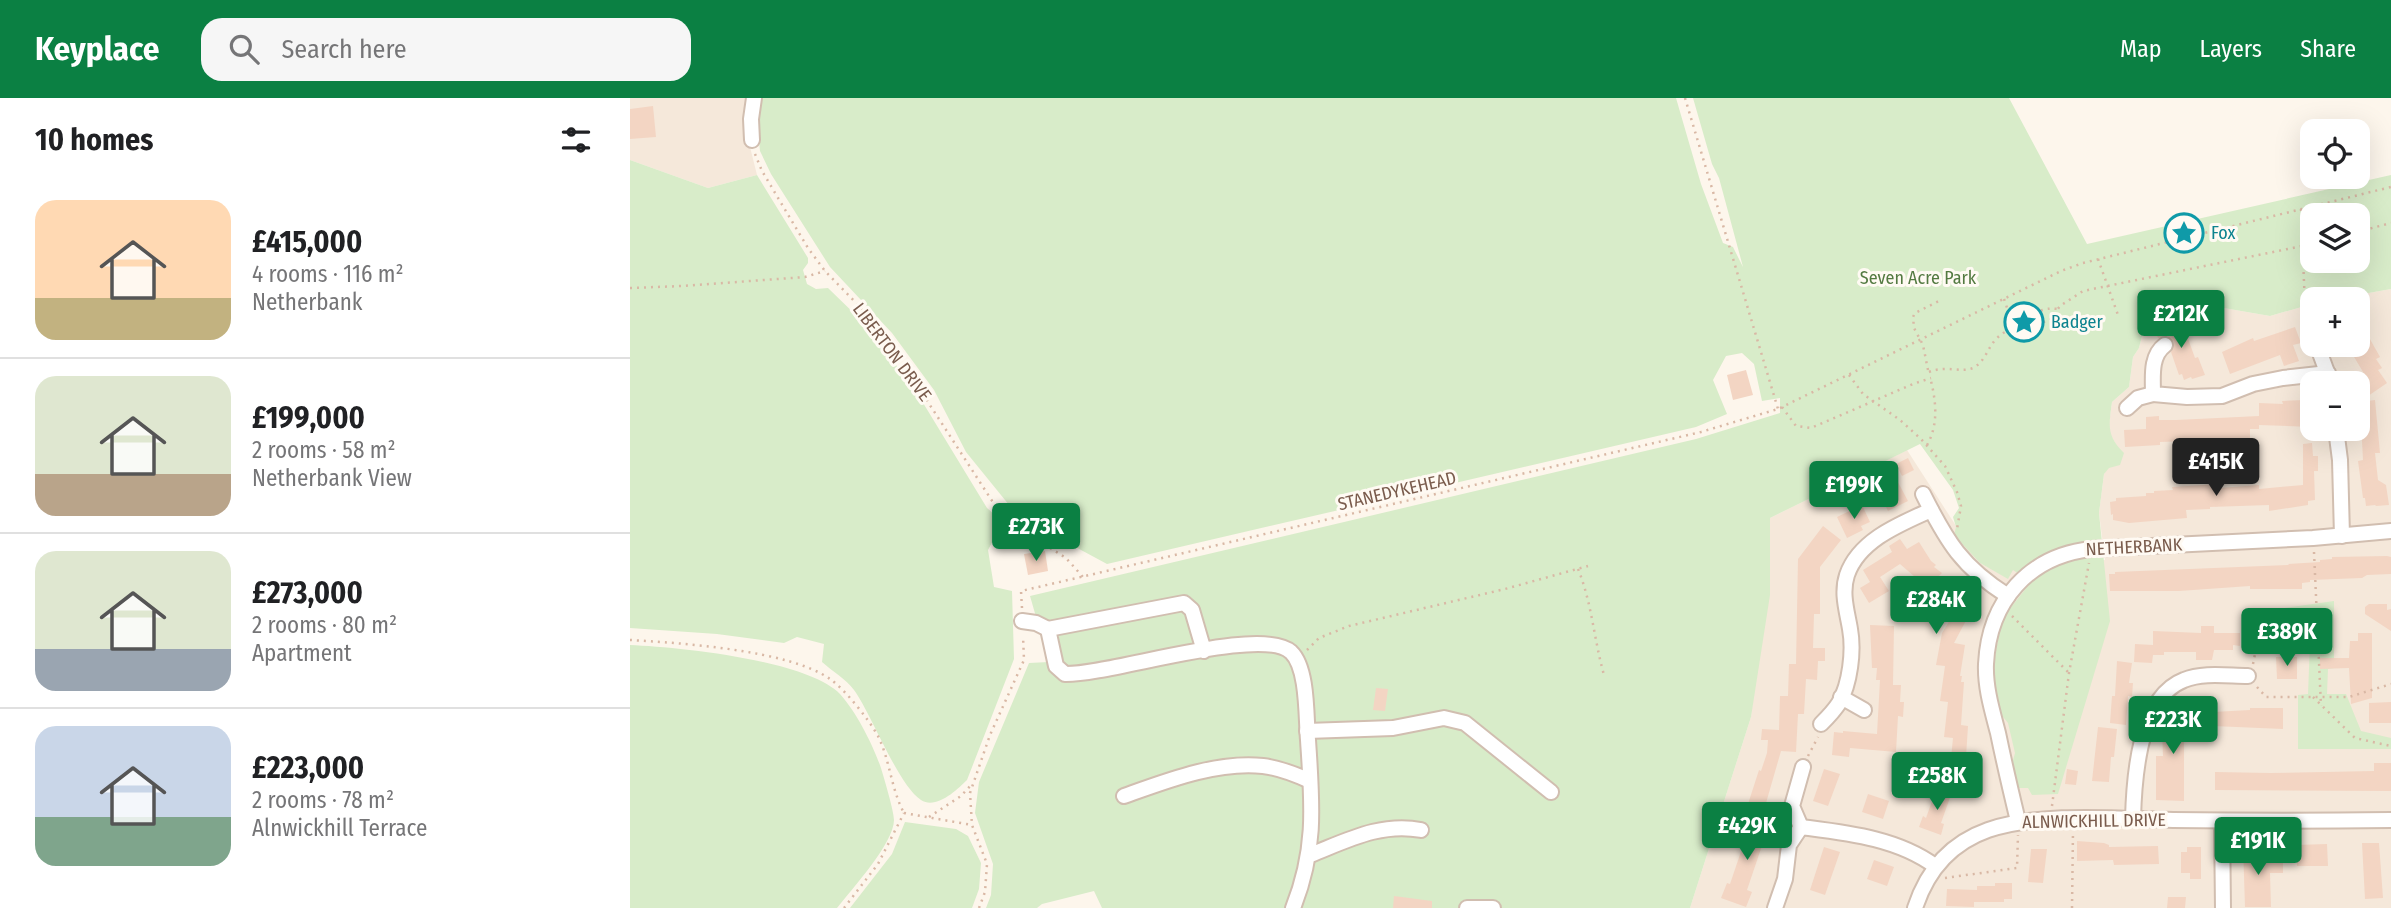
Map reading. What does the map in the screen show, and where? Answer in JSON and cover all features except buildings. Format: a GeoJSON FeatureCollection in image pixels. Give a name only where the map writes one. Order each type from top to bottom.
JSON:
{"type":"FeatureCollection","features":[{"type":"Feature","properties":{"kind":"street"},"geometry":{"type":"LineString","coordinates":[[752,140],[754,98]]}},
{"type":"Feature","properties":{"kind":"street"},"geometry":{"type":"LineString","coordinates":[[2152,394],[2155,357],[2165,345]]}},
{"type":"Feature","properties":{"kind":"street"},"geometry":{"type":"LineString","coordinates":[[2127,408],[2138,398],[2152,394],[2222,396],[2253,384],[2283,378],[2300,378]]}},
{"type":"Feature","properties":{"kind":"street"},"geometry":{"type":"LineString","coordinates":[[2338,441],[2342,536]]}},
{"type":"Feature","properties":{"kind":"street"},"geometry":{"type":"LineString","coordinates":[[1923,494],[1948,542],[1965,564],[2005,601]]}},
{"type":"Feature","properties":{"kind":"street"},"geometry":{"type":"LineString","coordinates":[[1821,724],[1839,704],[1848,674],[1851,644],[1845,584],[1851,567],[1863,550],[1879,537],[1895,526],[1931,510]]}},
{"type":"Feature","properties":{"kind":"street","name":"NETHERBANK"},"geometry":{"type":"LineString","coordinates":[[2018,821],[1987,679],[1989,644],[1995,621],[2005,601],[2023,578],[2042,563],[2059,555],[2091,549],[2313,538],[2391,531]]}},
{"type":"Feature","properties":{"kind":"street"},"geometry":{"type":"LineString","coordinates":[[1022,621],[1036,623],[1048,629],[1184,603],[1192,610],[1204,650]]}},
{"type":"Feature","properties":{"kind":"street"},"geometry":{"type":"LineString","coordinates":[[1048,629],[1055,666],[1065,674],[1247,645],[1276,646],[1292,653],[1300,670],[1312,809],[1310,855],[1293,908]]}},
{"type":"Feature","properties":{"kind":"street"},"geometry":{"type":"LineString","coordinates":[[2133,819],[2136,766],[2155,703],[2162,694],[2172,686],[2195,677],[2248,676]]}},
{"type":"Feature","properties":{"kind":"street"},"geometry":{"type":"LineString","coordinates":[[1841,697],[1864,710]]}},
{"type":"Feature","properties":{"kind":"street"},"geometry":{"type":"LineString","coordinates":[[1307,731],[1393,728],[1451,718],[1465,723],[1551,792]]}},
{"type":"Feature","properties":{"kind":"street"},"geometry":{"type":"LineString","coordinates":[[1124,796],[1175,778],[1243,766],[1267,767],[1310,781]]}},
{"type":"Feature","properties":{"kind":"street"},"geometry":{"type":"LineString","coordinates":[[1801,827],[1792,806],[1803,766]]}},
{"type":"Feature","properties":{"kind":"street","name":"ALNWICKHILL DRIVE"},"geometry":{"type":"LineString","coordinates":[[1915,908],[1935,866],[1951,851],[1969,838],[2018,821],[2391,820]]}},
{"type":"Feature","properties":{"kind":"street"},"geometry":{"type":"LineString","coordinates":[[2222,821],[2223,908]]}},
{"type":"Feature","properties":{"kind":"street"},"geometry":{"type":"LineString","coordinates":[[1801,827],[1857,835],[1916,854],[1935,866]]}},
{"type":"Feature","properties":{"kind":"street"},"geometry":{"type":"LineString","coordinates":[[1775,908],[1785,879],[1789,845],[1801,827]]}},
{"type":"Feature","properties":{"kind":"street"},"geometry":{"type":"LineString","coordinates":[[1310,855],[1373,831],[1402,828],[1421,830]]}},
{"type":"Feature","properties":{"kind":"street"},"geometry":{"type":"LineString","coordinates":[[1467,908],[1493,908]]}},
{"type":"Feature","properties":{"kind":"path"},"geometry":{"type":"LineString","coordinates":[[1685,98],[1778,409]]}},
{"type":"Feature","properties":{"kind":"path","name":"LIBERTON DRIVE"},"geometry":{"type":"LineString","coordinates":[[752,140],[755,157],[762,171],[808,248],[825,271],[859,306],[902,362],[998,510],[1021,530],[1073,563],[1083,577]]}},
{"type":"Feature","properties":{"kind":"path"},"geometry":{"type":"LineString","coordinates":[[2390,187],[2391,195]]}},
{"type":"Feature","properties":{"kind":"path","name":"STANEDYKEHEAD"},"geometry":{"type":"LineString","coordinates":[[2325,203],[2390,187]]}},
{"type":"Feature","properties":{"kind":"path","name":"STANEDYKEHEAD"},"geometry":{"type":"LineString","coordinates":[[1022,621],[1021,592],[1701,432],[1778,409],[2061,271],[2098,259],[2300,209]]}},
{"type":"Feature","properties":{"kind":"path"},"geometry":{"type":"LineString","coordinates":[[2370,229],[2391,223]]}},
{"type":"Feature","properties":{"kind":"path"},"geometry":{"type":"LineString","coordinates":[[1929,372],[1939,368],[1973,368],[1985,358],[1999,336],[2014,328],[2050,320],[2058,309],[2077,293],[2300,248]]}},
{"type":"Feature","properties":{"kind":"path"},"geometry":{"type":"LineString","coordinates":[[2098,259],[2118,316]]}},
{"type":"Feature","properties":{"kind":"path"},"geometry":{"type":"LineString","coordinates":[[630,288],[805,277],[825,271]]}},
{"type":"Feature","properties":{"kind":"path"},"geometry":{"type":"LineString","coordinates":[[2004,299],[2014,328]]}},
{"type":"Feature","properties":{"kind":"path"},"geometry":{"type":"LineString","coordinates":[[1926,445],[1935,424],[1936,414],[1931,378],[1914,328],[1913,317],[1915,313],[1939,301]]}},
{"type":"Feature","properties":{"kind":"path"},"geometry":{"type":"LineString","coordinates":[[2025,325],[2043,309],[2058,309]]}},
{"type":"Feature","properties":{"kind":"path"},"geometry":{"type":"LineString","coordinates":[[1849,375],[1863,394],[1900,419],[1945,466],[1958,492],[1961,506],[1956,536],[1948,542]]}},
{"type":"Feature","properties":{"kind":"path"},"geometry":{"type":"LineString","coordinates":[[1782,407],[1796,426],[1811,428],[1931,378]]}},
{"type":"Feature","properties":{"kind":"path"},"geometry":{"type":"LineString","coordinates":[[2313,538],[2321,706]]}},
{"type":"Feature","properties":{"kind":"path"},"geometry":{"type":"LineString","coordinates":[[2050,819],[2069,673],[2091,549]]}},
{"type":"Feature","properties":{"kind":"path"},"geometry":{"type":"LineString","coordinates":[[1300,670],[1310,646],[1318,638],[1334,631],[1523,585],[1588,566]]}},
{"type":"Feature","properties":{"kind":"path"},"geometry":{"type":"LineString","coordinates":[[1578,569],[1586,590],[1604,675]]}},
{"type":"Feature","properties":{"kind":"path"},"geometry":{"type":"LineString","coordinates":[[2005,601],[2069,673]]}},
{"type":"Feature","properties":{"kind":"path"},"geometry":{"type":"LineString","coordinates":[[979,908],[985,892],[987,864],[972,825],[969,801],[972,783],[990,735],[1024,660],[1022,621]]}},
{"type":"Feature","properties":{"kind":"path"},"geometry":{"type":"LineString","coordinates":[[2319,640],[2277,639],[2255,654],[2248,676],[2266,697],[2349,697],[2391,684]]}},
{"type":"Feature","properties":{"kind":"path"},"geometry":{"type":"LineString","coordinates":[[630,640],[726,649],[785,661],[814,670],[831,679],[848,696],[878,736],[904,813],[878,864],[844,908]]}},
{"type":"Feature","properties":{"kind":"path"},"geometry":{"type":"LineString","coordinates":[[2313,697],[2356,738],[2391,746]]}},
{"type":"Feature","properties":{"kind":"path"},"geometry":{"type":"LineString","coordinates":[[1803,766],[1821,733],[1821,724]]}},
{"type":"Feature","properties":{"kind":"path"},"geometry":{"type":"LineString","coordinates":[[929,817],[961,796],[972,783]]}},
{"type":"Feature","properties":{"kind":"path"},"geometry":{"type":"LineString","coordinates":[[904,813],[972,825]]}},
{"type":"Feature","properties":{"kind":"path"},"geometry":{"type":"LineString","coordinates":[[2072,908],[2073,819]]}},
{"type":"Feature","properties":{"kind":"path"},"geometry":{"type":"LineString","coordinates":[[1926,881],[2017,868],[2018,821]]}},
{"type":"Feature","properties":{"kind":"shaded area"},"geometry":{"type":"Polygon","coordinates":[[[630,98],[750,98],[747,135],[757,175],[708,188],[630,160],[630,98]]]}},
{"type":"Feature","properties":{"kind":"shaded area"},"geometry":{"type":"Polygon","coordinates":[[[2391,289],[2391,908],[1690,908],[1751,717],[1770,518],[1907,450],[1980,563],[2008,578],[2012,569],[2105,560],[2099,513],[2104,474],[2117,446],[2108,431],[2112,402],[2129,387],[2133,357],[2139,348],[2145,324],[2186,309],[2218,307],[2270,316],[2300,307],[2300,357],[2370,357],[2370,293],[2391,289]]]}},
{"type":"Feature","properties":{"kind":"green space","name":"Seven Acre Park"},"geometry":{"type":"Polygon","coordinates":[[[761,98],[1676,98],[1701,184],[1723,243],[1733,247],[1743,267],[1719,178],[1712,164],[1693,98],[2009,98],[2087,244],[2329,189],[2370,189],[2370,180],[2391,175],[2391,289],[2370,293],[2370,287],[2300,287],[2300,307],[2270,316],[2218,307],[2186,309],[2145,324],[2139,348],[2133,357],[2129,387],[2112,402],[2110,417],[2114,441],[2124,453],[2120,465],[2109,468],[2104,474],[2099,513],[2110,621],[2058,794],[2032,795],[2028,788],[2018,788],[2012,764],[2015,753],[2008,723],[1999,712],[1993,666],[2004,616],[2031,582],[2013,570],[2008,579],[1980,563],[1954,535],[1956,527],[1953,517],[1959,508],[1953,490],[1920,444],[1770,518],[1770,595],[1751,717],[1690,908],[1102,908],[1094,891],[1042,904],[1037,908],[986,908],[991,895],[993,864],[975,813],[979,782],[1029,663],[1049,662],[1030,596],[1696,439],[1780,413],[1780,398],[1762,401],[1754,364],[1742,353],[1726,356],[1713,380],[1727,414],[1696,427],[1107,564],[1018,516],[966,452],[934,390],[892,333],[830,267],[771,174],[760,151],[757,122],[761,98]]]}},
{"type":"Feature","properties":{"kind":"green space"},"geometry":{"type":"Polygon","coordinates":[[[630,160],[708,188],[757,175],[808,258],[803,270],[807,284],[816,289],[828,288],[862,321],[914,388],[987,508],[1003,522],[988,550],[994,587],[1012,591],[1014,659],[967,780],[940,801],[921,800],[903,780],[854,690],[822,662],[824,644],[797,637],[784,643],[717,634],[630,628],[630,160]]]}},
{"type":"Feature","properties":{"kind":"green space"},"geometry":{"type":"Polygon","coordinates":[[[2334,601],[2334,668],[2328,669],[2327,694],[2346,694],[2361,731],[2391,738],[2391,749],[2298,749],[2298,695],[2308,694],[2310,643],[2276,643],[2277,609],[2334,601]]]}},
{"type":"Feature","properties":{"kind":"green space"},"geometry":{"type":"Polygon","coordinates":[[[630,645],[709,652],[772,664],[823,682],[840,694],[864,730],[878,759],[894,820],[880,853],[837,908],[630,908],[630,645]]]}},
{"type":"Feature","properties":{"kind":"green space"},"geometry":{"type":"Polygon","coordinates":[[[905,822],[956,829],[968,836],[981,863],[979,889],[972,908],[850,908],[892,854],[905,822]]]}},
{"type":"Feature","properties":{"kind":"place","name":"Fox"},"geometry":{"type":"Point","coordinates":[2184,233]}},
{"type":"Feature","properties":{"kind":"place","name":"Badger"},"geometry":{"type":"Point","coordinates":[2024,322]}}]}
